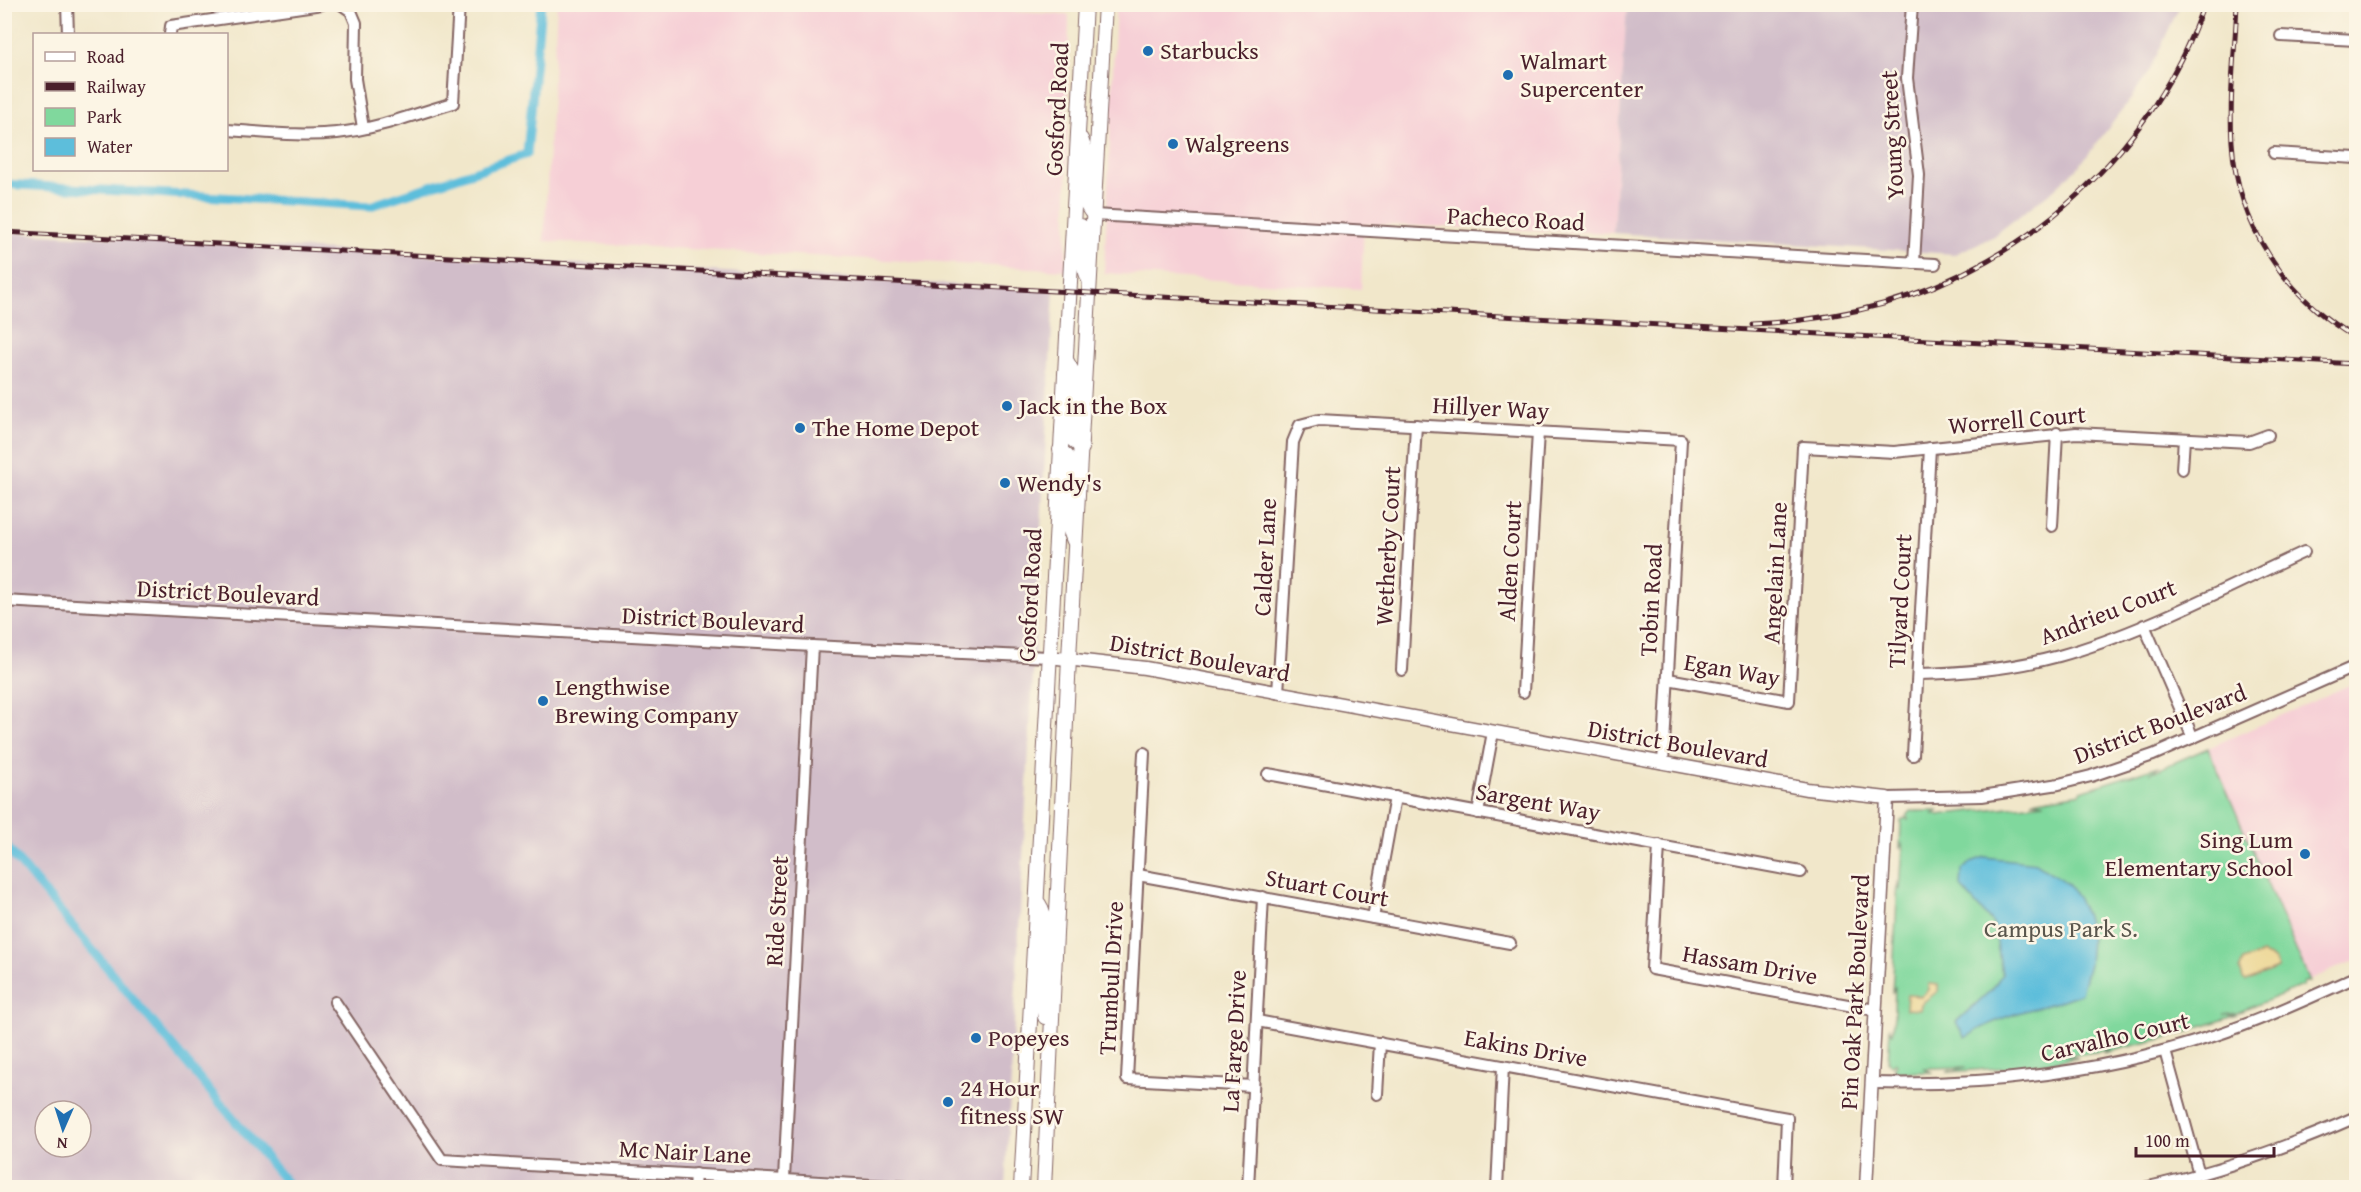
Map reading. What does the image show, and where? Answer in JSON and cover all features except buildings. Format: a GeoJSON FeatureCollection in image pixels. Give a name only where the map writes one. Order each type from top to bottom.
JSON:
{"type":"FeatureCollection","features":[{"type":"Feature","properties":{"kind":"main road","name":"Gosford Road"},"geometry":{"type":"LineString","coordinates":[[1022,1188],[1085,4]]}},
{"type":"Feature","properties":{"kind":"main road","name":"Gosford Road"},"geometry":{"type":"LineString","coordinates":[[1044,1188],[1069,658],[1077,549],[1105,4]]}},
{"type":"Feature","properties":{"kind":"main road"},"geometry":{"type":"LineString","coordinates":[[1078,128],[1086,155],[1084,197],[1088,209],[1094,215]]}},
{"type":"Feature","properties":{"kind":"main road"},"geometry":{"type":"LineString","coordinates":[[1073,210],[1081,223],[1081,259],[1091,286]]}},
{"type":"Feature","properties":{"kind":"main road"},"geometry":{"type":"LineString","coordinates":[[1065,358],[1076,378],[1073,440],[1082,448]]}},
{"type":"Feature","properties":{"kind":"main road"},"geometry":{"type":"LineString","coordinates":[[1060,450],[1067,456],[1070,465],[1067,523],[1077,549]]}},
{"type":"Feature","properties":{"kind":"main road"},"geometry":{"type":"LineString","coordinates":[[1037,901],[1045,912],[1042,999],[1050,1040]]}},
{"type":"Feature","properties":{"kind":"street"},"geometry":{"type":"LineString","coordinates":[[67,4],[68,33]]}},
{"type":"Feature","properties":{"kind":"street"},"geometry":{"type":"LineString","coordinates":[[170,30],[322,4]]}},
{"type":"Feature","properties":{"kind":"street"},"geometry":{"type":"LineString","coordinates":[[228,130],[313,134],[363,128],[453,103],[459,4]]}},
{"type":"Feature","properties":{"kind":"street","name":"Young Street"},"geometry":{"type":"LineString","coordinates":[[1912,4],[1907,78],[1919,175],[1914,263]]}},
{"type":"Feature","properties":{"kind":"street"},"geometry":{"type":"LineString","coordinates":[[345,7],[356,23],[355,79],[363,128]]}},
{"type":"Feature","properties":{"kind":"street"},"geometry":{"type":"LineString","coordinates":[[2281,36],[2356,40]]}},
{"type":"Feature","properties":{"kind":"street"},"geometry":{"type":"LineString","coordinates":[[2274,153],[2356,158]]}},
{"type":"Feature","properties":{"kind":"street","name":"Pacheco Road"},"geometry":{"type":"LineString","coordinates":[[1094,215],[1935,264]]}},
{"type":"Feature","properties":{"kind":"street","name":"Hillyer Way"},"geometry":{"type":"LineString","coordinates":[[1300,425],[1319,420],[1681,440]]}},
{"type":"Feature","properties":{"kind":"street","name":"Calder Lane"},"geometry":{"type":"LineString","coordinates":[[1278,693],[1293,442],[1300,425]]}},
{"type":"Feature","properties":{"kind":"street","name":"Wetherby Court"},"geometry":{"type":"LineString","coordinates":[[1402,670],[1416,425]]}},
{"type":"Feature","properties":{"kind":"street","name":"Alden Court"},"geometry":{"type":"LineString","coordinates":[[1523,692],[1538,432]]}},
{"type":"Feature","properties":{"kind":"street"},"geometry":{"type":"LineString","coordinates":[[2052,526],[2057,433]]}},
{"type":"Feature","properties":{"kind":"street","name":"Worrell Court"},"geometry":{"type":"LineString","coordinates":[[1803,447],[1894,452],[2057,433],[2249,442],[2268,435]]}},
{"type":"Feature","properties":{"kind":"street"},"geometry":{"type":"LineString","coordinates":[[2182,469],[2184,439]]}},
{"type":"Feature","properties":{"kind":"street","name":"Tobin Road"},"geometry":{"type":"LineString","coordinates":[[1663,763],[1681,440]]}},
{"type":"Feature","properties":{"kind":"street","name":"Angelain Lane"},"geometry":{"type":"LineString","coordinates":[[1789,701],[1803,447]]}},
{"type":"Feature","properties":{"kind":"street","name":"Tilyard Court"},"geometry":{"type":"LineString","coordinates":[[1913,755],[1930,448]]}},
{"type":"Feature","properties":{"kind":"street","name":"Andrieu Court"},"geometry":{"type":"LineString","coordinates":[[1918,674],[1953,673],[2023,664],[2091,646],[2144,625],[2304,552]]}},
{"type":"Feature","properties":{"kind":"street","name":"District Boulevard"},"geometry":{"type":"LineString","coordinates":[[4,601],[1069,658],[1145,668],[1806,789],[1887,798],[1949,799],[2059,784],[2122,766],[2193,738],[2356,666]]}},
{"type":"Feature","properties":{"kind":"street"},"geometry":{"type":"LineString","coordinates":[[2144,625],[2193,738]]}},
{"type":"Feature","properties":{"kind":"street","name":"Ride Street"},"geometry":{"type":"LineString","coordinates":[[784,1179],[812,646]]}},
{"type":"Feature","properties":{"kind":"street","name":"Egan Way"},"geometry":{"type":"LineString","coordinates":[[1668,679],[1789,701]]}},
{"type":"Feature","properties":{"kind":"street"},"geometry":{"type":"LineString","coordinates":[[1478,813],[1492,732]]}},
{"type":"Feature","properties":{"kind":"street","name":"Trumbull Drive"},"geometry":{"type":"LineString","coordinates":[[1144,753],[1127,1079],[1253,1086]]}},
{"type":"Feature","properties":{"kind":"street","name":"Sargent Way"},"geometry":{"type":"LineString","coordinates":[[1269,774],[1801,872]]}},
{"type":"Feature","properties":{"kind":"street"},"geometry":{"type":"LineString","coordinates":[[1373,918],[1395,797]]}},
{"type":"Feature","properties":{"kind":"street","name":"Pin Oak Park Boulevard"},"geometry":{"type":"LineString","coordinates":[[1866,1188],[1887,798]]}},
{"type":"Feature","properties":{"kind":"street","name":"Hassam Drive"},"geometry":{"type":"LineString","coordinates":[[1659,846],[1652,969],[1875,1010]]}},
{"type":"Feature","properties":{"kind":"street","name":"Stuart Court"},"geometry":{"type":"LineString","coordinates":[[1138,874],[1510,943]]}},
{"type":"Feature","properties":{"kind":"street","name":"La Farge Drive"},"geometry":{"type":"LineString","coordinates":[[1248,1188],[1263,897]]}},
{"type":"Feature","properties":{"kind":"street","name":"Carvalho Court"},"geometry":{"type":"LineString","coordinates":[[1872,1083],[1960,1083],[2008,1080],[2087,1069],[2165,1051],[2258,1019],[2356,977]]}},
{"type":"Feature","properties":{"kind":"street","name":"Mc Nair Lane"},"geometry":{"type":"LineString","coordinates":[[335,1002],[442,1160],[925,1188]]}},
{"type":"Feature","properties":{"kind":"street","name":"Eakins Drive"},"geometry":{"type":"LineString","coordinates":[[1257,1021],[1787,1118],[1784,1188]]}},
{"type":"Feature","properties":{"kind":"street"},"geometry":{"type":"LineString","coordinates":[[1377,1094],[1380,1043]]}},
{"type":"Feature","properties":{"kind":"street"},"geometry":{"type":"LineString","coordinates":[[2165,1051],[2199,1174]]}},
{"type":"Feature","properties":{"kind":"street"},"geometry":{"type":"LineString","coordinates":[[1497,1188],[1503,1066]]}},
{"type":"Feature","properties":{"kind":"street"},"geometry":{"type":"LineString","coordinates":[[2144,1188],[2199,1174],[2289,1145],[2356,1117]]}},
{"type":"Feature","properties":{"kind":"street"},"geometry":{"type":"LineString","coordinates":[[694,1174],[694,1188]]}},
{"type":"Feature","properties":{"kind":"shaded area"},"geometry":{"type":"Polygon","coordinates":[[[874,4],[1069,15],[1066,270],[544,241],[557,5],[874,4]]]}},
{"type":"Feature","properties":{"kind":"shaded area"},"geometry":{"type":"Polygon","coordinates":[[[1116,5],[1627,5],[1613,233],[1364,224],[1361,289],[1104,273],[1116,5]]]}},
{"type":"Feature","properties":{"kind":"shaded area"},"geometry":{"type":"Polygon","coordinates":[[[1627,5],[2180,5],[2150,70],[2079,166],[2053,190],[1992,237],[1955,254],[1613,233],[1627,5]]]}},
{"type":"Feature","properties":{"kind":"shaded area"},"geometry":{"type":"Polygon","coordinates":[[[4,232],[1054,290],[1005,1187],[5,1187],[4,232]]]}},
{"type":"Feature","properties":{"kind":"shaded area","name":"Sing Lum Elementary School"},"geometry":{"type":"Polygon","coordinates":[[[2356,682],[2356,960],[2309,980],[2208,748],[2356,682]]]}},
{"type":"Feature","properties":{"kind":"green space","name":"Campus Park S."},"geometry":{"type":"Polygon","coordinates":[[[2208,748],[2310,982],[2304,982],[2302,986],[2237,1013],[2224,1015],[2237,1015],[2178,1035],[2103,1053],[2113,1046],[2102,1051],[2064,1056],[2078,1058],[2016,1067],[1947,1072],[1966,1067],[1924,1068],[1931,1072],[1897,1072],[1894,1067],[1897,1064],[1895,1062],[1892,1065],[1888,1062],[1890,1028],[1893,1034],[1895,986],[1892,994],[1898,881],[1900,891],[1903,843],[1900,849],[1901,821],[1905,818],[1909,819],[1907,816],[1911,811],[1938,811],[1933,815],[1937,815],[2045,803],[2032,801],[2081,793],[2081,791],[2159,766],[2150,773],[2208,748]]]}},
{"type":"Feature","properties":{"kind":"sand"},"geometry":{"type":"Polygon","coordinates":[[[2262,954],[2274,959],[2277,968],[2246,981],[2243,979],[2240,969],[2243,961],[2262,954]]]}},
{"type":"Feature","properties":{"kind":"sand"},"geometry":{"type":"Polygon","coordinates":[[[1928,984],[1938,985],[1938,991],[1921,1004],[1920,1010],[1906,1009],[1907,995],[1922,996],[1928,990],[1928,984]]]}},
{"type":"Feature","properties":{"kind":"water"},"geometry":{"type":"Polygon","coordinates":[[[1985,857],[2036,863],[2068,884],[2078,898],[2087,919],[2091,940],[2089,964],[2081,993],[2006,1017],[1965,1038],[1956,1022],[1993,988],[2002,974],[1994,925],[1961,887],[1962,870],[1971,862],[1985,857]]]}},
{"type":"Feature","properties":{"kind":"waterway"},"geometry":{"type":"LineString","coordinates":[[4,184],[370,206],[527,154],[541,4]]}},
{"type":"Feature","properties":{"kind":"waterway"},"geometry":{"type":"LineString","coordinates":[[4,844],[291,1188]]}},
{"type":"Feature","properties":{"kind":"railway"},"geometry":{"type":"LineString","coordinates":[[1752,324],[1818,318],[1883,304],[1937,285],[1988,260],[2036,229],[2080,193],[2119,152],[2153,106],[2182,57],[2204,4]]}},
{"type":"Feature","properties":{"kind":"railway"},"geometry":{"type":"LineString","coordinates":[[2237,4],[2231,125],[2236,172],[2244,201],[2269,255],[2287,280],[2307,302],[2356,338]]}},
{"type":"Feature","properties":{"kind":"railway"},"geometry":{"type":"LineString","coordinates":[[4,232],[2356,364]]}},
{"type":"Feature","properties":{"kind":"place","name":"Starbucks"},"geometry":{"type":"Point","coordinates":[1148,51]}},
{"type":"Feature","properties":{"kind":"place","name":"Walmart Supercenter"},"geometry":{"type":"Point","coordinates":[1508,75]}},
{"type":"Feature","properties":{"kind":"place","name":"Walgreens"},"geometry":{"type":"Point","coordinates":[1173,144]}},
{"type":"Feature","properties":{"kind":"place","name":"Jack in the Box"},"geometry":{"type":"Point","coordinates":[1007,406]}},
{"type":"Feature","properties":{"kind":"place","name":"The Home Depot"},"geometry":{"type":"Point","coordinates":[800,428]}},
{"type":"Feature","properties":{"kind":"place","name":"Wendy's"},"geometry":{"type":"Point","coordinates":[1005,483]}},
{"type":"Feature","properties":{"kind":"place","name":"Lengthwise Brewing Company"},"geometry":{"type":"Point","coordinates":[543,701]}},
{"type":"Feature","properties":{"kind":"place","name":"Sing Lum Elementary School"},"geometry":{"type":"Point","coordinates":[2305,854]}},
{"type":"Feature","properties":{"kind":"place","name":"Popeyes"},"geometry":{"type":"Point","coordinates":[976,1038]}},
{"type":"Feature","properties":{"kind":"place","name":"24 Hour fitness SW"},"geometry":{"type":"Point","coordinates":[948,1102]}}]}
